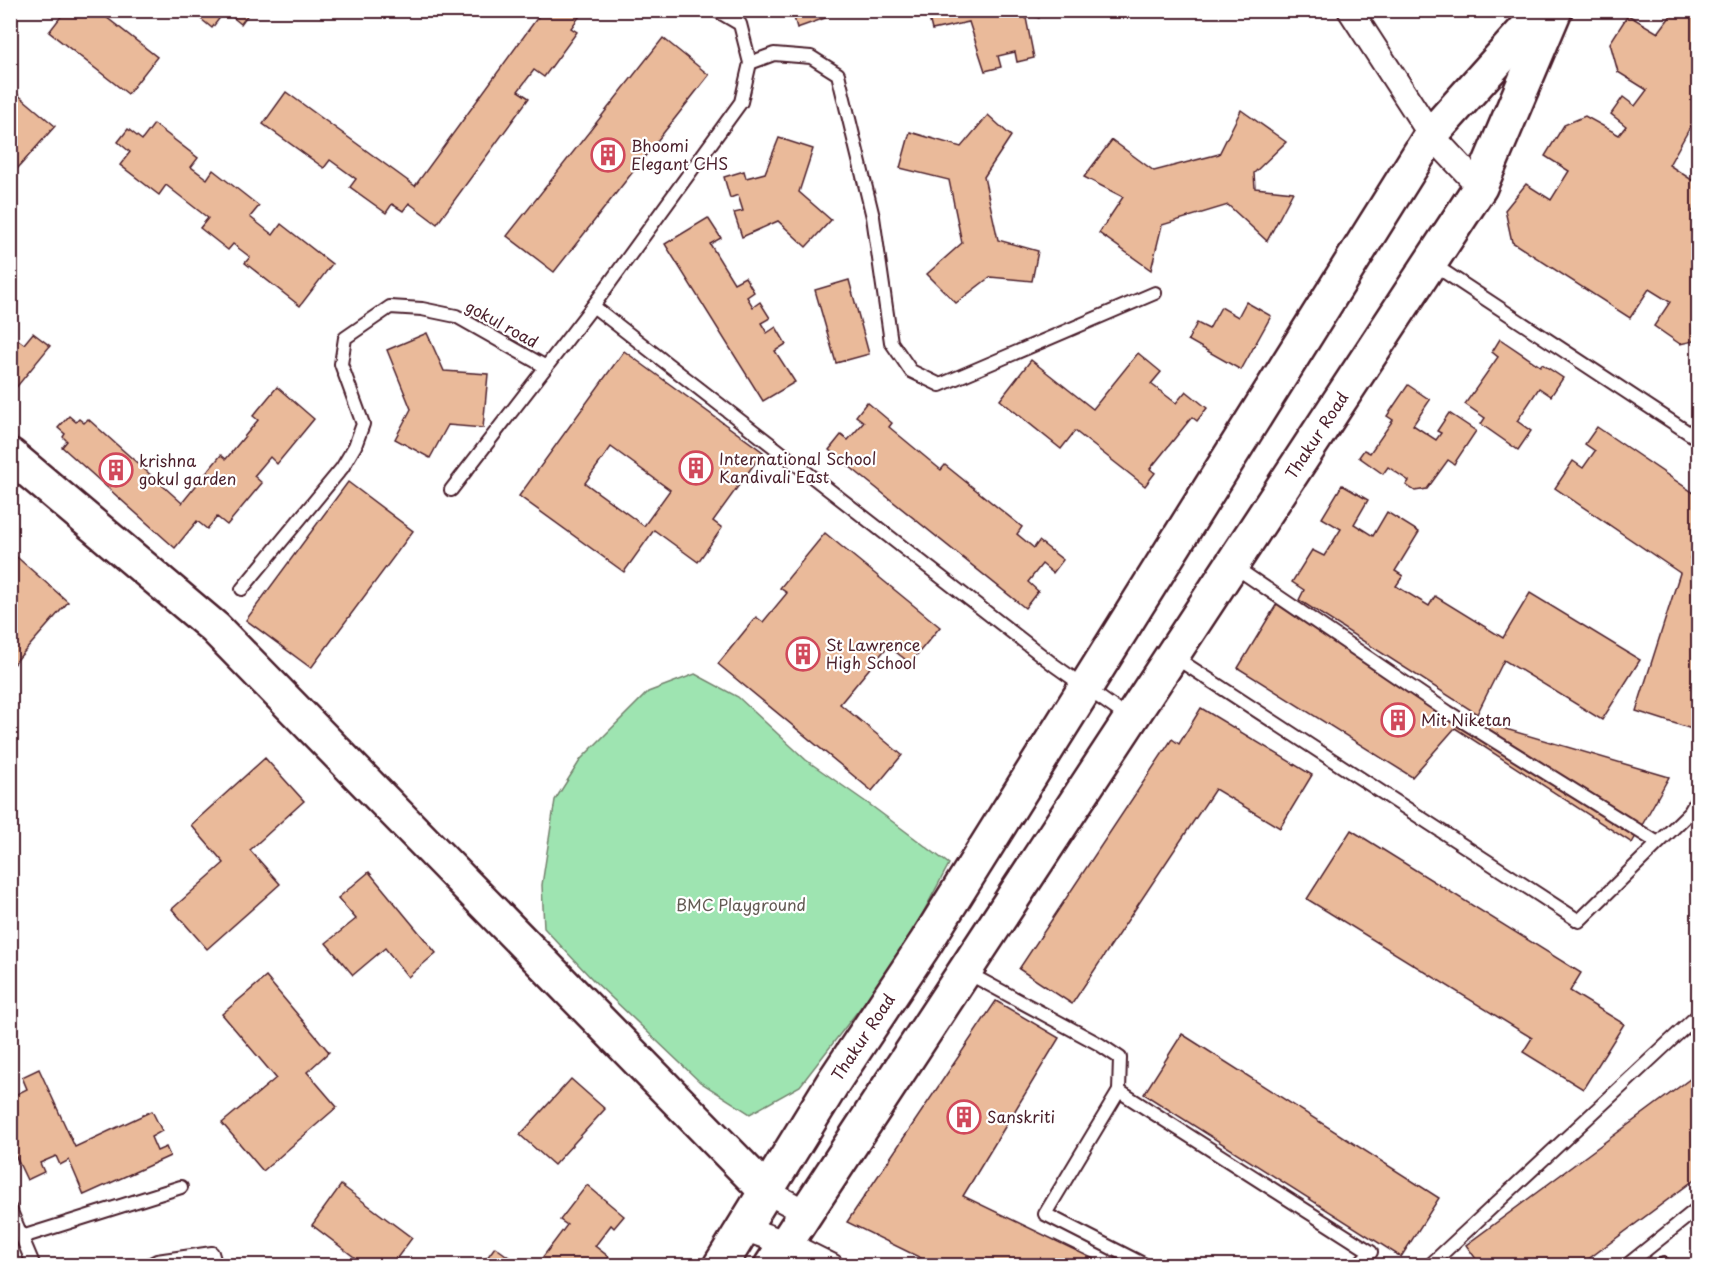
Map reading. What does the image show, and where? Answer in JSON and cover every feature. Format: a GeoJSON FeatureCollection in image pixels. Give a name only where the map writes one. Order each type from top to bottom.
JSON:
{"type":"FeatureCollection","features":[{"type":"Feature","properties":{"kind":"street"},"geometry":{"type":"LineString","coordinates":[[1350,10],[1431,135],[1480,187]]}},
{"type":"Feature","properties":{"kind":"street","name":"Thakur Road"},"geometry":{"type":"LineString","coordinates":[[720,1266],[834,1081],[925,944],[1431,135],[1543,10]]}},
{"type":"Feature","properties":{"kind":"street","name":"Thakur Road"},"geometry":{"type":"LineString","coordinates":[[778,1254],[1480,187],[1554,10]]}},
{"type":"Feature","properties":{"kind":"street"},"geometry":{"type":"LineString","coordinates":[[10,455],[215,628],[766,1191],[805,1212]]}},
{"type":"Feature","properties":{"kind":"street"},"geometry":{"type":"LineString","coordinates":[[1008,810],[1049,844]]}},
{"type":"Feature","properties":{"kind":"street"},"geometry":{"type":"LineString","coordinates":[[743,1228],[778,1254],[831,1266]]}},
{"type":"Feature","properties":{"kind":"lane"},"geometry":{"type":"LineString","coordinates":[[716,10],[740,24],[750,63],[774,54],[811,57],[838,74],[873,217],[891,342],[910,371],[940,385],[1155,293]]}},
{"type":"Feature","properties":{"kind":"lane","name":"gokul road"},"geometry":{"type":"LineString","coordinates":[[242,589],[342,468],[356,446],[363,424],[341,364],[345,338],[390,308],[422,309],[456,316],[546,368],[741,102],[750,63]]}},
{"type":"Feature","properties":{"kind":"lane"},"geometry":{"type":"LineString","coordinates":[[1430,263],[1698,439]]}},
{"type":"Feature","properties":{"kind":"lane"},"geometry":{"type":"LineString","coordinates":[[593,306],[1084,688],[1131,720]]}},
{"type":"Feature","properties":{"kind":"lane"},"geometry":{"type":"LineString","coordinates":[[451,490],[546,368]]}},
{"type":"Feature","properties":{"kind":"lane"},"geometry":{"type":"LineString","coordinates":[[1232,565],[1448,712],[1658,843]]}},
{"type":"Feature","properties":{"kind":"lane"},"geometry":{"type":"LineString","coordinates":[[1172,656],[1579,921],[1658,843],[1694,815],[1698,798]]}},
{"type":"Feature","properties":{"kind":"lane"},"geometry":{"type":"LineString","coordinates":[[965,972],[1099,1044],[1120,1058],[1119,1091],[1045,1214],[1147,1266]]}},
{"type":"Feature","properties":{"kind":"lane"},"geometry":{"type":"LineString","coordinates":[[1429,1266],[1698,1015]]}},
{"type":"Feature","properties":{"kind":"lane"},"geometry":{"type":"LineString","coordinates":[[1119,1091],[1371,1252],[1356,1266]]}},
{"type":"Feature","properties":{"kind":"lane"},"geometry":{"type":"LineString","coordinates":[[22,1236],[181,1187]]}},
{"type":"Feature","properties":{"kind":"lane"},"geometry":{"type":"LineString","coordinates":[[1626,1266],[1698,1208]]}},
{"type":"Feature","properties":{"kind":"lane"},"geometry":{"type":"LineString","coordinates":[[10,1209],[34,1266]]}},
{"type":"Feature","properties":{"kind":"lane"},"geometry":{"type":"LineString","coordinates":[[147,1266],[157,1261],[212,1253],[216,1266]]}},
{"type":"Feature","properties":{"kind":"green space","name":"BMC Playground"},"geometry":{"type":"Polygon","coordinates":[[[695,674],[738,697],[806,760],[949,864],[909,939],[864,1003],[800,1086],[750,1114],[700,1082],[593,980],[544,928],[542,885],[555,800],[581,759],[648,692],[695,674]]]}},
{"type":"Feature","properties":{"kind":"building"},"geometry":{"type":"Polygon","coordinates":[[[66,10],[97,10],[157,57],[128,94],[49,32],[66,10]]]}},
{"type":"Feature","properties":{"kind":"building"},"geometry":{"type":"Polygon","coordinates":[[[190,10],[251,10],[241,24],[225,11],[212,28],[190,10]]]}},
{"type":"Feature","properties":{"kind":"building"},"geometry":{"type":"Polygon","coordinates":[[[543,10],[579,10],[582,13],[571,28],[577,32],[544,77],[534,70],[518,91],[529,98],[437,224],[409,203],[403,211],[392,204],[386,213],[350,187],[356,179],[330,160],[324,168],[263,124],[286,92],[415,186],[543,10]]]}},
{"type":"Feature","properties":{"kind":"building"},"geometry":{"type":"Polygon","coordinates":[[[792,10],[826,10],[828,17],[797,28],[792,10]]]}},
{"type":"Feature","properties":{"kind":"building"},"geometry":{"type":"Polygon","coordinates":[[[927,10],[1043,10],[1039,18],[1025,13],[1034,58],[1017,62],[1015,52],[998,56],[1001,67],[985,71],[969,22],[932,30],[927,10]]]}},
{"type":"Feature","properties":{"kind":"building"},"geometry":{"type":"Polygon","coordinates":[[[1675,10],[1698,10],[1698,125],[1692,124],[1669,165],[1698,184],[1698,203],[1693,211],[1698,215],[1698,340],[1680,344],[1654,326],[1670,302],[1649,289],[1630,318],[1512,242],[1505,210],[1526,184],[1551,200],[1569,171],[1545,156],[1564,125],[1585,116],[1619,135],[1626,126],[1611,114],[1623,97],[1635,106],[1647,90],[1618,72],[1610,43],[1628,15],[1658,33],[1675,10]]]}},
{"type":"Feature","properties":{"kind":"building","name":"Bhoomi Elegant CHS"},"geometry":{"type":"Polygon","coordinates":[[[663,38],[709,75],[554,272],[507,236],[663,38]]]}},
{"type":"Feature","properties":{"kind":"building"},"geometry":{"type":"Polygon","coordinates":[[[10,88],[55,126],[10,177],[10,88]]]}},
{"type":"Feature","properties":{"kind":"building"},"geometry":{"type":"Polygon","coordinates":[[[1241,110],[1286,142],[1254,173],[1255,188],[1293,192],[1267,241],[1228,205],[1162,225],[1151,270],[1099,233],[1123,197],[1084,177],[1112,140],[1154,171],[1219,154],[1241,110]]]}},
{"type":"Feature","properties":{"kind":"building"},"geometry":{"type":"Polygon","coordinates":[[[988,115],[1011,136],[984,177],[998,240],[1038,251],[1032,281],[990,277],[956,303],[927,274],[962,243],[949,180],[900,168],[910,132],[961,147],[988,115]]]}},
{"type":"Feature","properties":{"kind":"building"},"geometry":{"type":"Polygon","coordinates":[[[154,124],[198,158],[191,167],[207,179],[213,170],[259,206],[250,217],[273,235],[281,224],[332,264],[300,306],[245,263],[250,257],[233,244],[228,250],[200,228],[208,218],[166,185],[159,195],[120,165],[130,152],[118,142],[128,129],[142,140],[154,124]]]}},
{"type":"Feature","properties":{"kind":"building"},"geometry":{"type":"Polygon","coordinates":[[[779,138],[813,149],[799,192],[831,220],[806,247],[778,221],[742,237],[734,213],[743,211],[738,195],[730,198],[724,177],[744,171],[746,178],[765,173],[779,138]]]}},
{"type":"Feature","properties":{"kind":"building"},"geometry":{"type":"Polygon","coordinates":[[[708,218],[721,238],[710,244],[734,283],[745,277],[754,292],[747,297],[753,307],[760,302],[770,318],[761,323],[767,333],[776,327],[786,344],[775,351],[795,382],[763,401],[665,244],[708,218]]]}},
{"type":"Feature","properties":{"kind":"building"},"geometry":{"type":"Polygon","coordinates":[[[849,280],[869,354],[836,363],[815,290],[849,280]]]}},
{"type":"Feature","properties":{"kind":"building"},"geometry":{"type":"Polygon","coordinates":[[[1246,302],[1271,316],[1241,370],[1188,340],[1197,323],[1209,329],[1221,307],[1238,317],[1246,302]]]}},
{"type":"Feature","properties":{"kind":"building"},"geometry":{"type":"Polygon","coordinates":[[[33,333],[50,346],[10,395],[10,334],[24,344],[33,333]]]}},
{"type":"Feature","properties":{"kind":"building"},"geometry":{"type":"Polygon","coordinates":[[[427,333],[444,371],[488,374],[483,428],[448,425],[430,458],[395,439],[411,409],[387,350],[427,333]]]}},
{"type":"Feature","properties":{"kind":"building"},"geometry":{"type":"Polygon","coordinates":[[[1500,339],[1540,366],[1542,364],[1563,378],[1551,396],[1539,388],[1517,421],[1531,431],[1518,450],[1481,424],[1485,418],[1465,404],[1498,357],[1492,352],[1500,339]]]}},
{"type":"Feature","properties":{"kind":"building","name":"International School Kandivali East"},"geometry":{"type":"Polygon","coordinates":[[[624,351],[763,452],[713,521],[722,528],[698,562],[654,530],[624,572],[519,496],[624,351]],[[611,447],[585,483],[644,526],[670,490],[611,447]]]}},
{"type":"Feature","properties":{"kind":"building"},"geometry":{"type":"Polygon","coordinates":[[[1138,353],[1161,372],[1151,384],[1176,403],[1186,391],[1207,408],[1197,421],[1192,417],[1150,469],[1155,473],[1145,486],[1075,431],[1061,449],[1000,400],[1031,360],[1093,409],[1138,353]]]}},
{"type":"Feature","properties":{"kind":"building"},"geometry":{"type":"Polygon","coordinates":[[[1408,385],[1430,400],[1413,425],[1436,440],[1441,433],[1437,431],[1449,413],[1476,431],[1454,464],[1448,460],[1427,489],[1415,491],[1406,485],[1409,481],[1388,467],[1383,474],[1359,457],[1364,450],[1370,453],[1393,420],[1387,416],[1408,385]]]}},
{"type":"Feature","properties":{"kind":"building","name":"krishna gokul garden"},"geometry":{"type":"Polygon","coordinates":[[[277,387],[314,419],[277,464],[270,457],[254,476],[262,483],[227,525],[217,517],[207,529],[197,521],[175,548],[62,447],[67,441],[63,437],[65,434],[58,428],[69,416],[76,422],[79,419],[84,423],[88,419],[182,503],[221,455],[226,459],[258,420],[253,416],[277,387]]]}},
{"type":"Feature","properties":{"kind":"building"},"geometry":{"type":"Polygon","coordinates":[[[867,402],[892,423],[889,427],[941,470],[945,465],[1022,527],[1017,534],[1034,548],[1039,541],[1063,560],[1053,573],[1042,564],[1028,582],[1038,591],[1025,608],[829,450],[841,435],[848,440],[864,422],[856,416],[867,402]]]}},
{"type":"Feature","properties":{"kind":"building"},"geometry":{"type":"Polygon","coordinates":[[[1597,427],[1698,496],[1698,543],[1690,558],[1698,560],[1698,731],[1636,711],[1680,573],[1555,488],[1573,461],[1583,468],[1595,451],[1585,444],[1597,427]]]}},
{"type":"Feature","properties":{"kind":"building"},"geometry":{"type":"Polygon","coordinates":[[[348,482],[413,531],[311,668],[246,620],[348,482]]]}},
{"type":"Feature","properties":{"kind":"building"},"geometry":{"type":"Polygon","coordinates":[[[1342,485],[1368,500],[1354,524],[1373,536],[1387,512],[1419,532],[1395,571],[1403,576],[1396,586],[1429,606],[1435,596],[1503,638],[1530,593],[1640,660],[1602,720],[1504,660],[1477,714],[1299,600],[1304,590],[1292,582],[1312,550],[1324,556],[1341,529],[1322,518],[1342,485]]]}},
{"type":"Feature","properties":{"kind":"building","name":"St Lawrence High School"},"geometry":{"type":"Polygon","coordinates":[[[825,533],[940,627],[910,663],[888,646],[840,704],[902,755],[872,791],[718,664],[756,617],[763,622],[787,593],[780,588],[825,533]]]}},
{"type":"Feature","properties":{"kind":"building"},"geometry":{"type":"Polygon","coordinates":[[[10,551],[68,602],[10,668],[10,551]]]}},
{"type":"Feature","properties":{"kind":"building","name":"Mit Niketan"},"geometry":{"type":"Polygon","coordinates":[[[1281,597],[1448,712],[1669,777],[1632,843],[1455,728],[1412,777],[1238,668],[1281,597]]]}},
{"type":"Feature","properties":{"kind":"building"},"geometry":{"type":"Polygon","coordinates":[[[1201,708],[1312,775],[1280,828],[1215,789],[1072,1004],[1019,969],[1172,739],[1179,744],[1201,708]]]}},
{"type":"Feature","properties":{"kind":"building"},"geometry":{"type":"Polygon","coordinates":[[[265,758],[304,801],[250,850],[280,884],[207,949],[172,909],[224,863],[191,825],[265,758]]]}},
{"type":"Feature","properties":{"kind":"building"},"geometry":{"type":"Polygon","coordinates":[[[1351,830],[1581,973],[1570,991],[1624,1024],[1583,1089],[1523,1052],[1532,1038],[1307,899],[1351,830]]]}},
{"type":"Feature","properties":{"kind":"building"},"geometry":{"type":"Polygon","coordinates":[[[369,872],[436,953],[408,977],[385,948],[353,975],[326,943],[356,919],[338,898],[369,872]]]}},
{"type":"Feature","properties":{"kind":"building"},"geometry":{"type":"Polygon","coordinates":[[[266,977],[329,1052],[307,1072],[337,1107],[263,1171],[222,1123],[276,1078],[222,1014],[266,977]]]}},
{"type":"Feature","properties":{"kind":"building","name":"Sanskriti"},"geometry":{"type":"Polygon","coordinates":[[[996,1001],[1059,1038],[963,1196],[1108,1266],[937,1266],[847,1222],[996,1001]]]}},
{"type":"Feature","properties":{"kind":"building"},"geometry":{"type":"Polygon","coordinates":[[[1182,1034],[1439,1198],[1401,1257],[1144,1094],[1182,1034]]]}},
{"type":"Feature","properties":{"kind":"building"},"geometry":{"type":"Polygon","coordinates":[[[39,1069],[75,1147],[152,1111],[162,1131],[151,1137],[157,1151],[166,1147],[170,1156],[84,1195],[69,1160],[60,1165],[56,1156],[40,1163],[44,1172],[27,1180],[10,1144],[10,1086],[15,1095],[27,1089],[22,1077],[39,1069]]]}},
{"type":"Feature","properties":{"kind":"building"},"geometry":{"type":"Polygon","coordinates":[[[1698,1073],[1698,1177],[1579,1266],[1481,1266],[1466,1245],[1698,1073]]]}},
{"type":"Feature","properties":{"kind":"building"},"geometry":{"type":"Polygon","coordinates":[[[571,1079],[605,1109],[554,1165],[520,1135],[571,1079]]]}},
{"type":"Feature","properties":{"kind":"building"},"geometry":{"type":"Polygon","coordinates":[[[341,1185],[412,1238],[391,1266],[366,1266],[312,1225],[341,1185]]]}},
{"type":"Feature","properties":{"kind":"building"},"geometry":{"type":"Polygon","coordinates":[[[587,1185],[624,1216],[614,1228],[611,1225],[595,1246],[609,1257],[602,1266],[536,1266],[567,1225],[560,1220],[587,1185]]]}},
{"type":"Feature","properties":{"kind":"building"},"geometry":{"type":"Polygon","coordinates":[[[495,1247],[517,1263],[515,1266],[481,1266],[495,1247]]]}},
{"type":"Feature","properties":{"kind":"place","name":"Bhoomi Elegant CHS"},"geometry":{"type":"Point","coordinates":[608,155]}},
{"type":"Feature","properties":{"kind":"place","name":"International School Kandivali East"},"geometry":{"type":"Point","coordinates":[696,468]}},
{"type":"Feature","properties":{"kind":"place","name":"krishna gokul garden"},"geometry":{"type":"Point","coordinates":[116,470]}},
{"type":"Feature","properties":{"kind":"place","name":"St Lawrence High School"},"geometry":{"type":"Point","coordinates":[803,654]}},
{"type":"Feature","properties":{"kind":"place","name":"Mit Niketan"},"geometry":{"type":"Point","coordinates":[1398,720]}},
{"type":"Feature","properties":{"kind":"place","name":"Sanskriti"},"geometry":{"type":"Point","coordinates":[964,1117]}}]}
